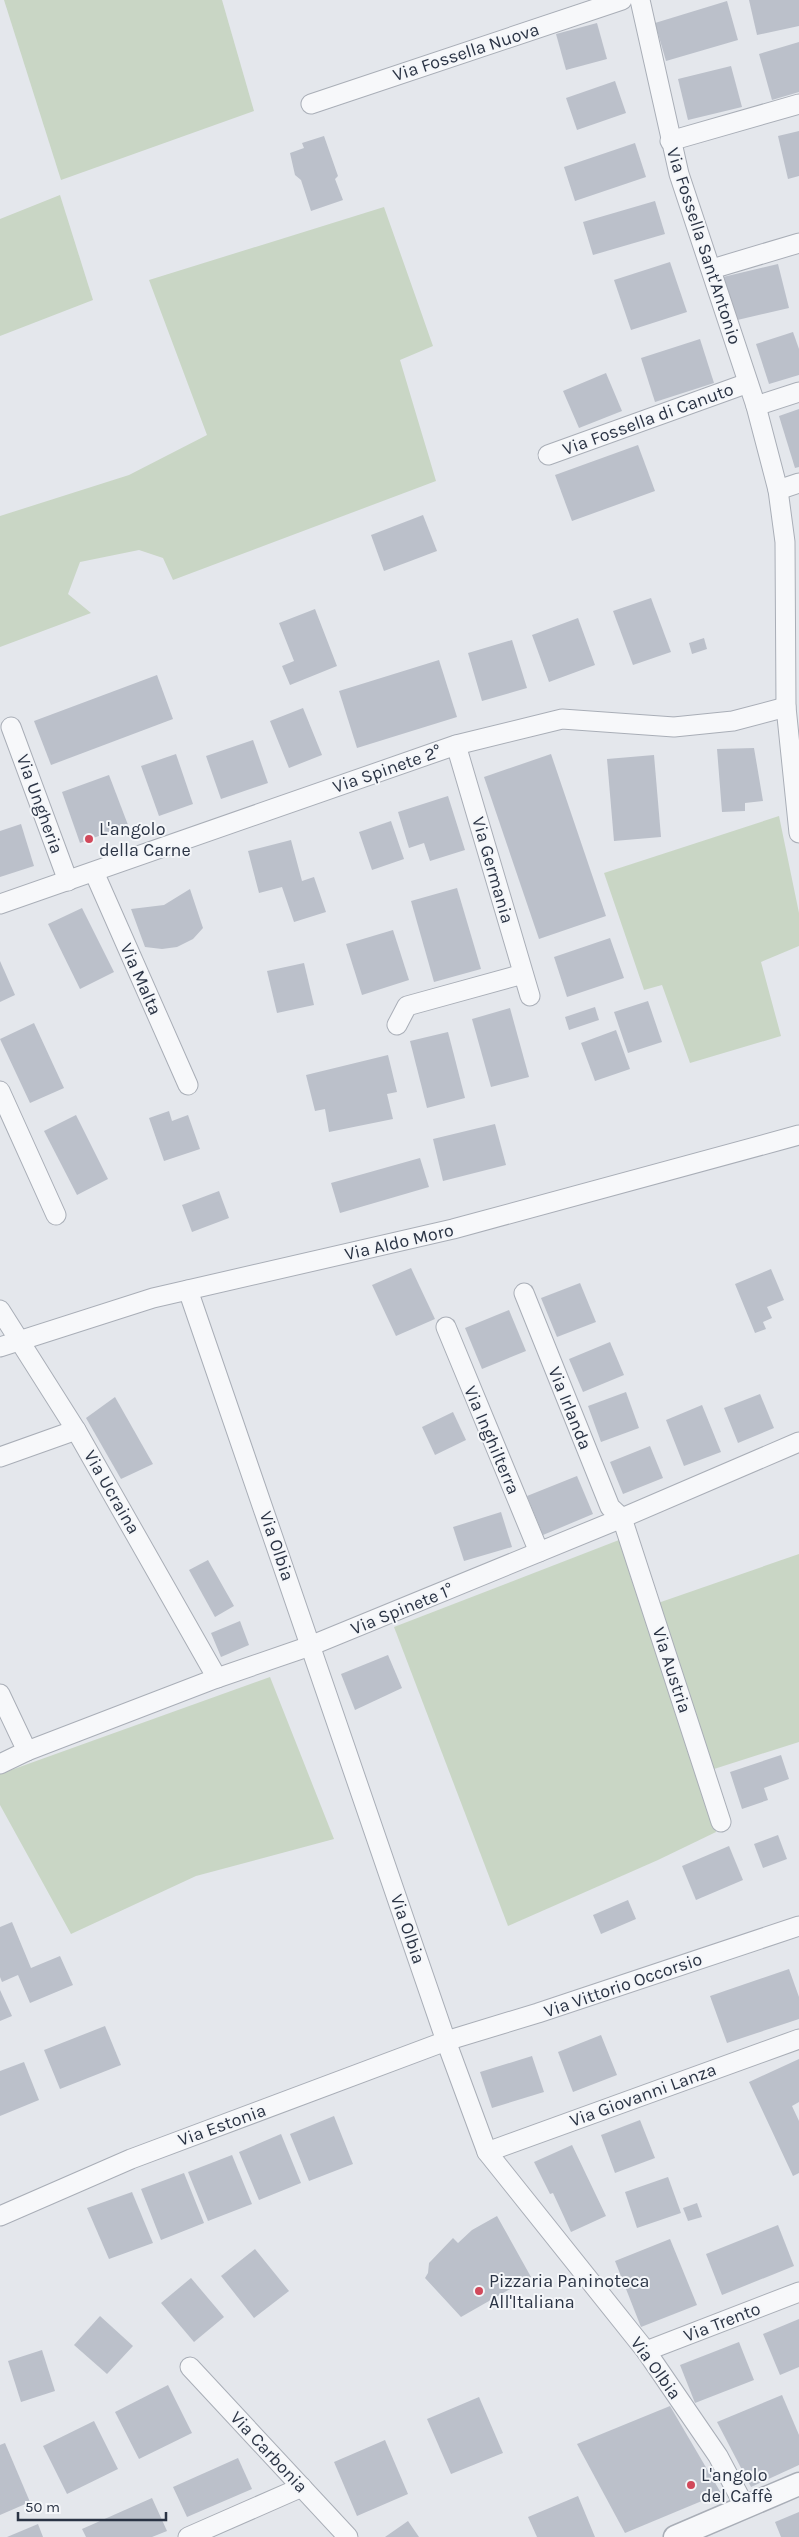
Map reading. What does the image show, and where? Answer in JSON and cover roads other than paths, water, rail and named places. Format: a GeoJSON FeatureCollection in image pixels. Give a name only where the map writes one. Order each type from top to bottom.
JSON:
{"type":"FeatureCollection","features":[{"type":"Feature","properties":{"kind":"street","name":"Via Fossella Nuova"},"geometry":{"type":"LineString","coordinates":[[311,104],[622,0]]}},
{"type":"Feature","properties":{"kind":"street","name":"Via Fossella Sant'Antonio"},"geometry":{"type":"LineString","coordinates":[[640,0],[670,141],[756,406],[792,540],[786,707],[799,833]]}},
{"type":"Feature","properties":{"kind":"street"},"geometry":{"type":"LineString","coordinates":[[670,141],[799,104]]}},
{"type":"Feature","properties":{"kind":"street"},"geometry":{"type":"LineString","coordinates":[[712,269],[799,243]]}},
{"type":"Feature","properties":{"kind":"street","name":"Via Fossella di Canuto"},"geometry":{"type":"LineString","coordinates":[[548,455],[748,383]]}},
{"type":"Feature","properties":{"kind":"street"},"geometry":{"type":"LineString","coordinates":[[756,406],[799,392]]}},
{"type":"Feature","properties":{"kind":"street"},"geometry":{"type":"LineString","coordinates":[[778,490],[799,483]]}},
{"type":"Feature","properties":{"kind":"street","name":"Via Spinete 2°"},"geometry":{"type":"LineString","coordinates":[[0,904],[456,745],[562,719],[674,727],[733,721],[786,707]]}},
{"type":"Feature","properties":{"kind":"street","name":"Via Ungheria"},"geometry":{"type":"LineString","coordinates":[[11,727],[68,881]]}},
{"type":"Feature","properties":{"kind":"street","name":"Via Germania"},"geometry":{"type":"LineString","coordinates":[[456,745],[530,996]]}},
{"type":"Feature","properties":{"kind":"street","name":"Via Malta"},"geometry":{"type":"LineString","coordinates":[[94,872],[188,1085]]}},
{"type":"Feature","properties":{"kind":"street"},"geometry":{"type":"LineString","coordinates":[[397,1025],[407,1006],[523,974]]}},
{"type":"Feature","properties":{"kind":"street"},"geometry":{"type":"LineString","coordinates":[[0,1091],[56,1215]]}},
{"type":"Feature","properties":{"kind":"street","name":"Via Aldo Moro"},"geometry":{"type":"LineString","coordinates":[[0,1347],[153,1298],[453,1230],[799,1135]]}},
{"type":"Feature","properties":{"kind":"street","name":"Via Olbia"},"geometry":{"type":"LineString","coordinates":[[188,1290],[446,2041],[487,2152],[646,2351],[718,2456],[745,2507]]}},
{"type":"Feature","properties":{"kind":"street","name":"Via Irlanda"},"geometry":{"type":"LineString","coordinates":[[524,1294],[610,1507],[622,1518]]}},
{"type":"Feature","properties":{"kind":"street","name":"Via Ucraina"},"geometry":{"type":"LineString","coordinates":[[0,1310],[76,1430],[217,1678]]}},
{"type":"Feature","properties":{"kind":"street","name":"Via Inghilterra"},"geometry":{"type":"LineString","coordinates":[[446,1327],[539,1552]]}},
{"type":"Feature","properties":{"kind":"street"},"geometry":{"type":"LineString","coordinates":[[0,1457],[76,1430]]}},
{"type":"Feature","properties":{"kind":"street","name":"Via Spinete 1°"},"geometry":{"type":"LineString","coordinates":[[0,1764],[27,1751],[217,1678],[310,1646],[622,1518],[799,1442]]}},
{"type":"Feature","properties":{"kind":"street","name":"Via Austria"},"geometry":{"type":"LineString","coordinates":[[622,1518],[722,1822]]}},
{"type":"Feature","properties":{"kind":"street"},"geometry":{"type":"LineString","coordinates":[[0,1694],[27,1751]]}},
{"type":"Feature","properties":{"kind":"street","name":"Via Vittorio Occorsio"},"geometry":{"type":"LineString","coordinates":[[446,2041],[538,2013],[799,1926]]}},
{"type":"Feature","properties":{"kind":"street","name":"Via Giovanni Lanza"},"geometry":{"type":"LineString","coordinates":[[487,2152],[799,2039]]}},
{"type":"Feature","properties":{"kind":"street","name":"Via Estonia"},"geometry":{"type":"LineString","coordinates":[[0,2216],[131,2159],[446,2041]]}},
{"type":"Feature","properties":{"kind":"street","name":"Via Trento"},"geometry":{"type":"LineString","coordinates":[[646,2351],[799,2292]]}},
{"type":"Feature","properties":{"kind":"street","name":"Via Carbonia"},"geometry":{"type":"LineString","coordinates":[[190,2367],[348,2537]]}},
{"type":"Feature","properties":{"kind":"street"},"geometry":{"type":"LineString","coordinates":[[675,2537],[799,2484]]}},
{"type":"Feature","properties":{"kind":"street"},"geometry":{"type":"LineString","coordinates":[[188,2537],[302,2487]]}},
{"type":"Feature","properties":{"kind":"place","name":"L'angolo della Carne"},"geometry":{"type":"Point","coordinates":[89,839]}},
{"type":"Feature","properties":{"kind":"place","name":"Pizzaria Paninoteca All'Italiana"},"geometry":{"type":"Point","coordinates":[479,2291]}},
{"type":"Feature","properties":{"kind":"place","name":"L'angolo del Caffè"},"geometry":{"type":"Point","coordinates":[691,2485]}}]}
